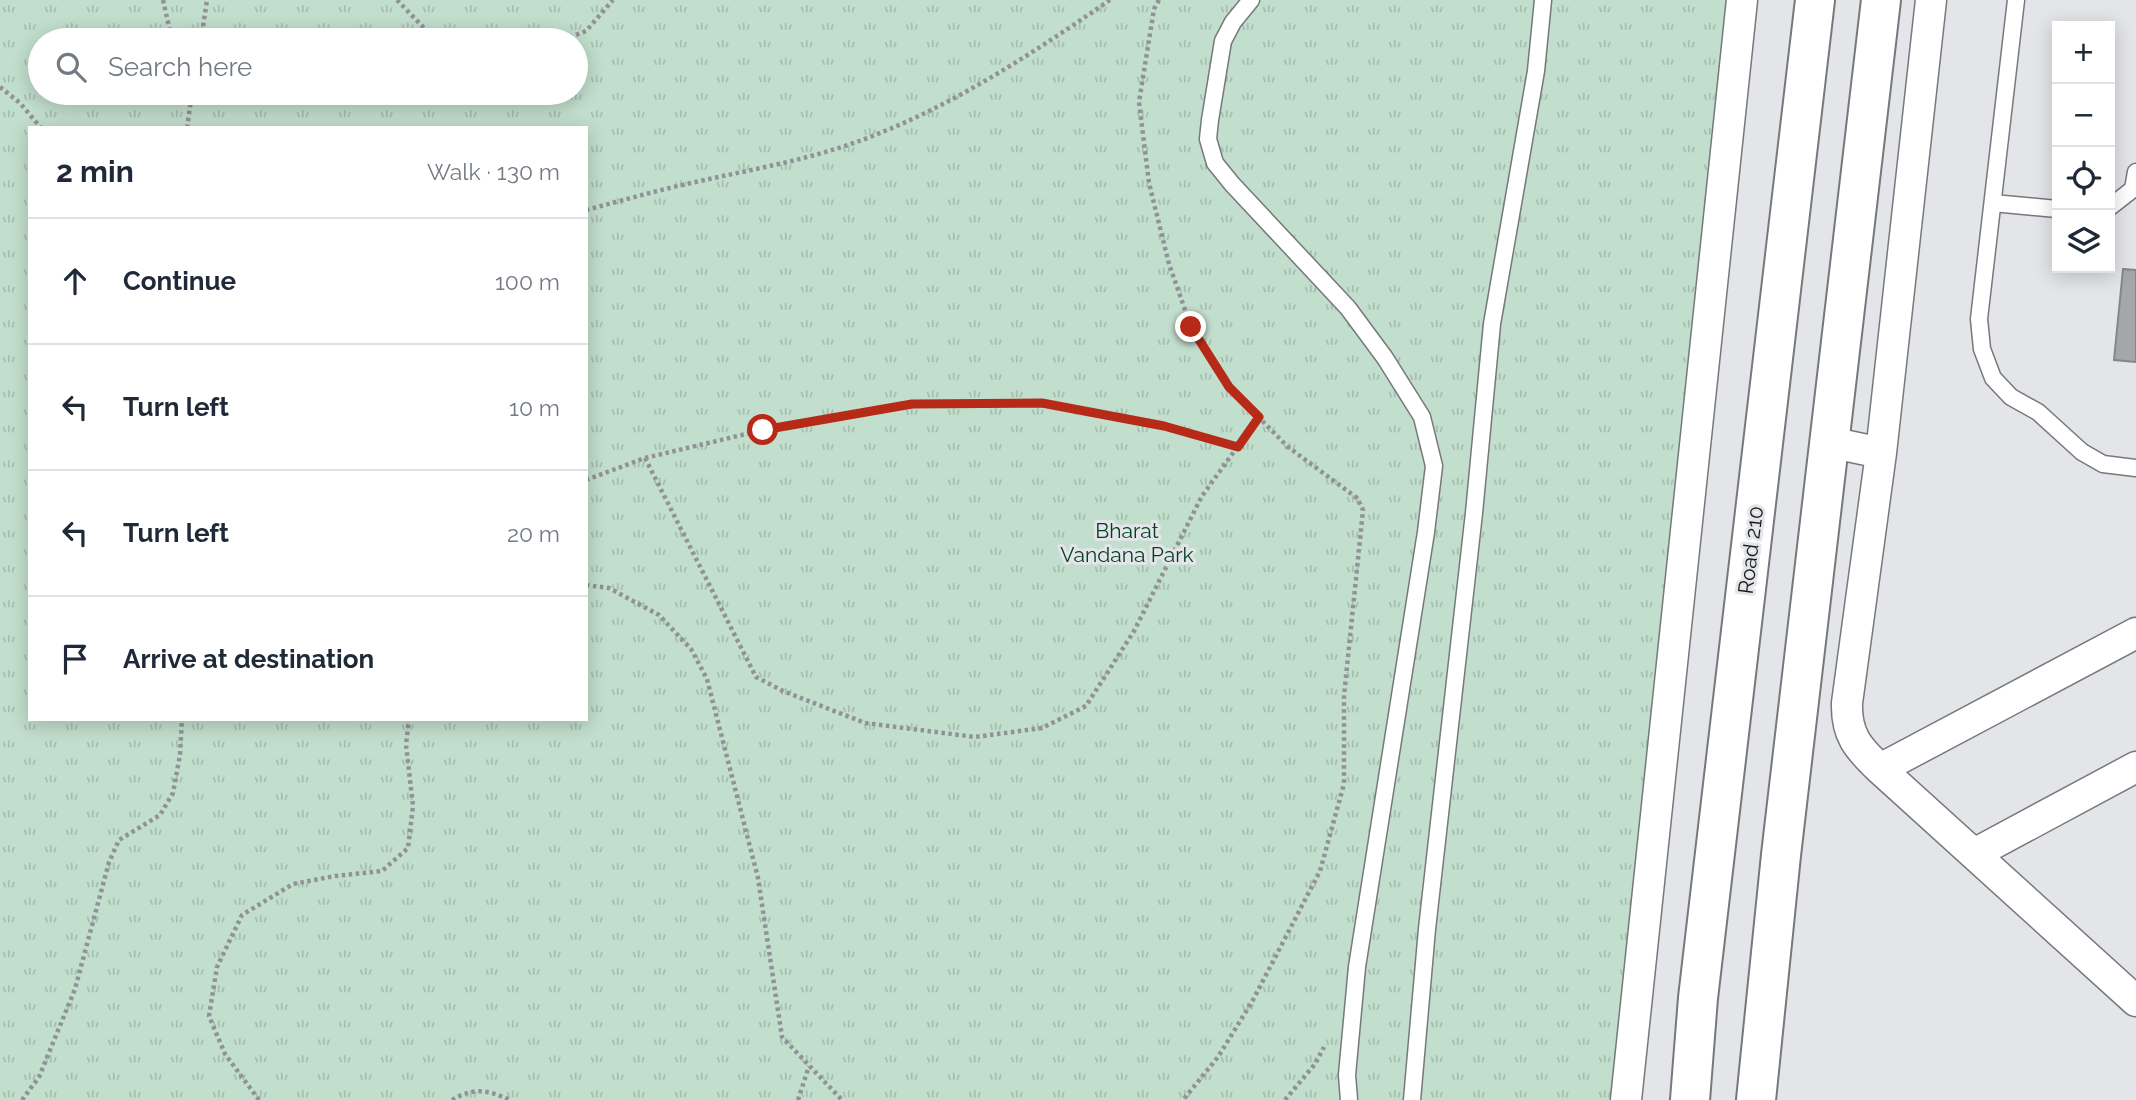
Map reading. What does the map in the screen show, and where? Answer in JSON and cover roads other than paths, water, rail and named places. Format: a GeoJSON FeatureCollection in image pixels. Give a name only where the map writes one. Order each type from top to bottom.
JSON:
{"type":"FeatureCollection","features":[{"type":"Feature","properties":{"kind":"main road","name":"Road 210"},"geometry":{"type":"LineString","coordinates":[[1690,1100],[1698,998],[1815,0]]}},
{"type":"Feature","properties":{"kind":"main road"},"geometry":{"type":"LineString","coordinates":[[1756,1100],[1781,855],[1881,0]]}},
{"type":"Feature","properties":{"kind":"street"},"geometry":{"type":"LineString","coordinates":[[1626,1100],[1742,0]]}},
{"type":"Feature","properties":{"kind":"street"},"geometry":{"type":"LineString","coordinates":[[1931,0],[1881,453],[1847,718],[1859,749],[2136,1001]]}},
{"type":"Feature","properties":{"kind":"street"},"geometry":{"type":"LineString","coordinates":[[1829,442],[1881,453]]}},
{"type":"Feature","properties":{"kind":"street"},"geometry":{"type":"LineString","coordinates":[[1880,769],[2136,633]]}},
{"type":"Feature","properties":{"kind":"street"},"geometry":{"type":"LineString","coordinates":[[1974,854],[2136,767]]}},
{"type":"Feature","properties":{"kind":"lane"},"geometry":{"type":"LineString","coordinates":[[1251,0],[1233,22],[1223,41],[1208,139],[1215,163],[1348,308],[1385,358],[1422,417],[1434,466],[1426,532],[1357,967],[1347,1075],[1349,1100]]}},
{"type":"Feature","properties":{"kind":"lane"},"geometry":{"type":"LineString","coordinates":[[1412,1100],[1427,929],[1474,513],[1492,324],[1536,71],[1543,0]]}},
{"type":"Feature","properties":{"kind":"lane"},"geometry":{"type":"LineString","coordinates":[[2016,0],[1979,318],[1982,349],[1993,378],[2011,397],[2038,412],[2082,452],[2103,464],[2136,468]]}},
{"type":"Feature","properties":{"kind":"lane"},"geometry":{"type":"LineString","coordinates":[[2115,203],[2133,189],[2136,172]]}},
{"type":"Feature","properties":{"kind":"lane"},"geometry":{"type":"LineString","coordinates":[[1993,203],[2052,209]]}},
{"type":"Feature","properties":{"kind":"park label","name":"Bharat Vandana Park"},"geometry":{"type":"Point","coordinates":[1127,543]}}]}
